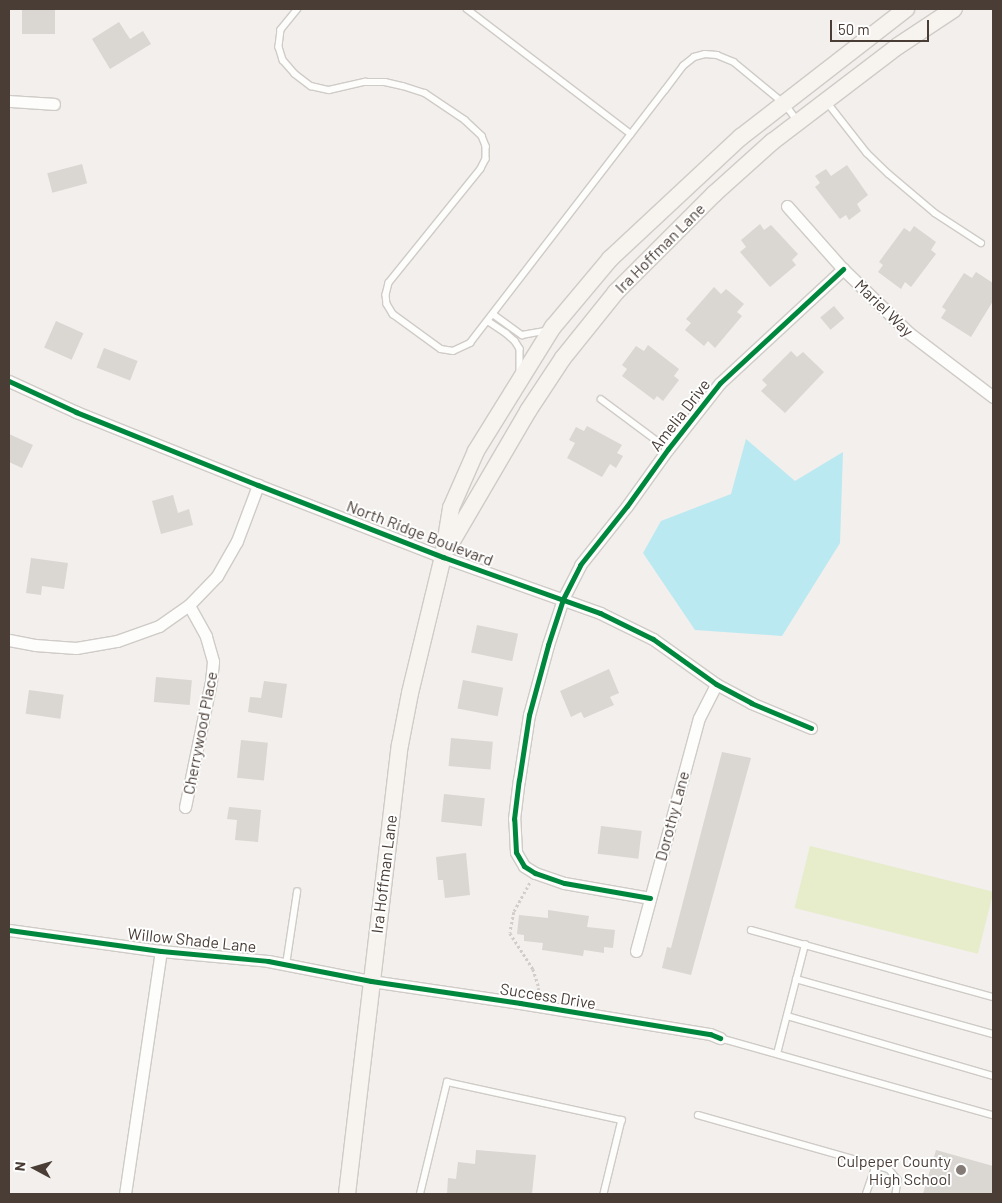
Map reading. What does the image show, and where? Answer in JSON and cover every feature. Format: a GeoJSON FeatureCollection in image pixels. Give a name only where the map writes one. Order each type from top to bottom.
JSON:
{"type":"FeatureCollection","features":[{"type":"Feature","properties":{"kind":"main road","name":"Ira Hoffman Lane"},"geometry":{"type":"LineString","coordinates":[[346,1194],[400,745],[410,693],[443,557],[451,508],[476,451],[554,327],[610,259],[741,137],[906,9]]}},
{"type":"Feature","properties":{"kind":"main road","name":"Ira Hoffman Lane"},"geometry":{"type":"LineString","coordinates":[[443,557],[528,411],[563,358],[616,292],[714,194],[798,121],[898,46],[954,9]]}},
{"type":"Feature","properties":{"kind":"street"},"geometry":{"type":"LineString","coordinates":[[9,101],[54,104]]}},
{"type":"Feature","properties":{"kind":"street","name":"Mariel Way"},"geometry":{"type":"LineString","coordinates":[[787,206],[843,269],[909,334],[993,397]]}},
{"type":"Feature","properties":{"kind":"street","name":"Amelia Drive"},"geometry":{"type":"LineString","coordinates":[[535,873],[524,866],[516,852],[514,819],[529,715],[563,599],[580,565],[628,506],[668,449],[720,383],[843,269]]}},
{"type":"Feature","properties":{"kind":"street","name":"North Ridge Boulevard"},"geometry":{"type":"LineString","coordinates":[[9,381],[76,412],[258,485],[443,557],[563,599],[653,638],[716,684],[750,703],[811,728]]}},
{"type":"Feature","properties":{"kind":"street"},"geometry":{"type":"LineString","coordinates":[[9,640],[35,645],[76,648],[117,641],[159,626],[189,604],[217,576],[233,548],[258,485]]}},
{"type":"Feature","properties":{"kind":"street","name":"Cherrywood Place"},"geometry":{"type":"LineString","coordinates":[[185,807],[211,681],[213,661],[206,636],[189,604]]}},
{"type":"Feature","properties":{"kind":"street","name":"Dorothy Lane"},"geometry":{"type":"LineString","coordinates":[[636,952],[699,718],[716,684]]}},
{"type":"Feature","properties":{"kind":"street"},"geometry":{"type":"LineString","coordinates":[[535,873],[564,883],[650,898]]}},
{"type":"Feature","properties":{"kind":"street","name":"Willow Shade Lane"},"geometry":{"type":"LineString","coordinates":[[9,930],[161,951],[268,960],[371,981]]}},
{"type":"Feature","properties":{"kind":"street"},"geometry":{"type":"LineString","coordinates":[[124,1194],[161,951]]}},
{"type":"Feature","properties":{"kind":"street","name":"Success Drive"},"geometry":{"type":"LineString","coordinates":[[371,981],[710,1034],[720,1038]]}},
{"type":"Feature","properties":{"kind":"lane"},"geometry":{"type":"LineString","coordinates":[[298,9],[281,30],[279,47],[284,60],[296,74],[311,86],[330,90],[365,82],[385,82],[403,86],[425,93],[465,120],[482,136],[486,146],[486,159],[481,169],[389,283],[386,295],[387,304],[393,314],[441,349],[453,351],[463,348],[488,321],[683,66],[694,57],[704,54],[718,54],[734,62],[785,104],[798,121]]}},
{"type":"Feature","properties":{"kind":"lane"},"geometry":{"type":"LineString","coordinates":[[467,9],[631,134]]}},
{"type":"Feature","properties":{"kind":"lane"},"geometry":{"type":"LineString","coordinates":[[826,100],[867,153],[889,174],[935,213],[981,244]]}},
{"type":"Feature","properties":{"kind":"lane"},"geometry":{"type":"LineString","coordinates":[[493,314],[522,335],[541,333],[554,327]]}},
{"type":"Feature","properties":{"kind":"lane"},"geometry":{"type":"LineString","coordinates":[[488,321],[506,333],[520,349],[520,382]]}},
{"type":"Feature","properties":{"kind":"lane"},"geometry":{"type":"LineString","coordinates":[[601,399],[668,449]]}},
{"type":"Feature","properties":{"kind":"lane"},"geometry":{"type":"LineString","coordinates":[[286,965],[297,892]]}},
{"type":"Feature","properties":{"kind":"lane"},"geometry":{"type":"LineString","coordinates":[[751,930],[993,997]]}},
{"type":"Feature","properties":{"kind":"lane"},"geometry":{"type":"LineString","coordinates":[[777,1054],[805,945]]}},
{"type":"Feature","properties":{"kind":"lane"},"geometry":{"type":"LineString","coordinates":[[796,979],[993,1034]]}},
{"type":"Feature","properties":{"kind":"lane"},"geometry":{"type":"LineString","coordinates":[[787,1016],[993,1076]]}},
{"type":"Feature","properties":{"kind":"lane"},"geometry":{"type":"LineString","coordinates":[[720,1038],[993,1115]]}},
{"type":"Feature","properties":{"kind":"lane"},"geometry":{"type":"LineString","coordinates":[[420,1194],[447,1082],[622,1120],[604,1194]]}},
{"type":"Feature","properties":{"kind":"lane"},"geometry":{"type":"LineString","coordinates":[[698,1115],[876,1165],[895,1173],[898,1180],[896,1194]]}},
{"type":"Feature","properties":{"kind":"lane"},"geometry":{"type":"LineString","coordinates":[[866,1194],[876,1165]]}},
{"type":"Feature","properties":{"kind":"path"},"geometry":{"type":"LineString","coordinates":[[535,873],[514,912],[510,933],[533,970],[539,988],[535,1006]]}},
{"type":"Feature","properties":{"kind":"green space"},"geometry":{"type":"Polygon","coordinates":[[[810,846],[993,892],[978,954],[795,908],[810,846]]]}},
{"type":"Feature","properties":{"kind":"water"},"geometry":{"type":"Polygon","coordinates":[[[746,439],[795,481],[843,452],[840,543],[782,636],[695,630],[643,553],[661,521],[731,494],[746,439]]]}},
{"type":"Feature","properties":{"kind":"building"},"geometry":{"type":"Polygon","coordinates":[[[22,10],[55,10],[55,34],[22,34],[22,10]]]}},
{"type":"Feature","properties":{"kind":"building"},"geometry":{"type":"Polygon","coordinates":[[[119,22],[130,39],[143,31],[151,44],[110,69],[92,39],[119,22]]]}},
{"type":"Feature","properties":{"kind":"building"},"geometry":{"type":"Polygon","coordinates":[[[82,164],[87,183],[52,193],[47,173],[82,164]]]}},
{"type":"Feature","properties":{"kind":"building"},"geometry":{"type":"Polygon","coordinates":[[[847,165],[868,195],[857,204],[861,211],[849,220],[846,215],[840,219],[815,187],[820,183],[815,176],[826,169],[831,176],[847,165]]]}},
{"type":"Feature","properties":{"kind":"building"},"geometry":{"type":"Polygon","coordinates":[[[760,224],[764,230],[771,225],[798,254],[792,260],[796,265],[770,287],[740,252],[746,247],[741,240],[760,224]]]}},
{"type":"Feature","properties":{"kind":"building"},"geometry":{"type":"Polygon","coordinates":[[[914,226],[936,242],[931,250],[936,254],[911,287],[905,282],[901,289],[878,272],[883,265],[879,262],[904,228],[910,232],[914,226]]]}},
{"type":"Feature","properties":{"kind":"building"},"geometry":{"type":"Polygon","coordinates":[[[976,272],[993,283],[993,301],[971,337],[941,318],[946,310],[942,307],[964,273],[972,278],[976,272]]]}},
{"type":"Feature","properties":{"kind":"building"},"geometry":{"type":"Polygon","coordinates":[[[714,287],[721,294],[726,289],[744,304],[737,312],[742,316],[715,348],[708,341],[704,346],[685,330],[691,323],[686,319],[714,287]]]}},
{"type":"Feature","properties":{"kind":"building"},"geometry":{"type":"Polygon","coordinates":[[[834,306],[844,318],[830,330],[820,318],[834,306]]]}},
{"type":"Feature","properties":{"kind":"building"},"geometry":{"type":"Polygon","coordinates":[[[56,321],[83,333],[72,360],[44,347],[56,321]]]}},
{"type":"Feature","properties":{"kind":"building"},"geometry":{"type":"Polygon","coordinates":[[[648,345],[679,369],[674,376],[679,380],[663,401],[657,396],[654,400],[622,376],[627,369],[622,365],[636,346],[644,351],[648,345]]]}},
{"type":"Feature","properties":{"kind":"building"},"geometry":{"type":"Polygon","coordinates":[[[104,348],[138,361],[130,381],[96,368],[104,348]]]}},
{"type":"Feature","properties":{"kind":"building"},"geometry":{"type":"Polygon","coordinates":[[[791,351],[797,357],[803,352],[824,372],[785,413],[761,391],[767,385],[762,380],[791,351]]]}},
{"type":"Feature","properties":{"kind":"building"},"geometry":{"type":"Polygon","coordinates":[[[587,426],[622,445],[617,453],[623,456],[616,468],[610,464],[602,477],[567,458],[575,443],[569,440],[576,427],[584,431],[587,426]]]}},
{"type":"Feature","properties":{"kind":"building"},"geometry":{"type":"Polygon","coordinates":[[[9,434],[33,445],[22,468],[9,462],[9,434]]]}},
{"type":"Feature","properties":{"kind":"building"},"geometry":{"type":"Polygon","coordinates":[[[173,495],[178,513],[189,509],[193,525],[161,534],[152,501],[173,495]]]}},
{"type":"Feature","properties":{"kind":"building"},"geometry":{"type":"Polygon","coordinates":[[[31,558],[68,563],[64,589],[42,586],[41,595],[26,593],[31,558]]]}},
{"type":"Feature","properties":{"kind":"building"},"geometry":{"type":"Polygon","coordinates":[[[477,625],[518,634],[512,661],[471,652],[477,625]]]}},
{"type":"Feature","properties":{"kind":"building"},"geometry":{"type":"Polygon","coordinates":[[[609,669],[619,693],[610,697],[614,705],[584,718],[581,712],[571,717],[560,691],[609,669]]]}},
{"type":"Feature","properties":{"kind":"building"},"geometry":{"type":"Polygon","coordinates":[[[156,677],[192,680],[190,705],[154,702],[156,677]]]}},
{"type":"Feature","properties":{"kind":"building"},"geometry":{"type":"Polygon","coordinates":[[[463,680],[503,688],[498,716],[457,708],[463,680]]]}},
{"type":"Feature","properties":{"kind":"building"},"geometry":{"type":"Polygon","coordinates":[[[264,681],[287,684],[282,718],[248,712],[250,697],[261,698],[264,681]]]}},
{"type":"Feature","properties":{"kind":"building"},"geometry":{"type":"Polygon","coordinates":[[[29,690],[64,695],[60,719],[26,714],[29,690]]]}},
{"type":"Feature","properties":{"kind":"building"},"geometry":{"type":"Polygon","coordinates":[[[451,738],[493,742],[490,770],[449,766],[451,738]]]}},
{"type":"Feature","properties":{"kind":"building"},"geometry":{"type":"Polygon","coordinates":[[[241,740],[268,743],[264,781],[237,778],[241,740]]]}},
{"type":"Feature","properties":{"kind":"building"},"geometry":{"type":"Polygon","coordinates":[[[722,752],[751,758],[691,975],[662,968],[667,947],[671,948],[722,752]]]}},
{"type":"Feature","properties":{"kind":"building"},"geometry":{"type":"Polygon","coordinates":[[[444,794],[485,798],[482,826],[441,822],[444,794]]]}},
{"type":"Feature","properties":{"kind":"building"},"geometry":{"type":"Polygon","coordinates":[[[229,807],[261,810],[258,842],[235,840],[237,820],[227,819],[229,807]]]}},
{"type":"Feature","properties":{"kind":"building"},"geometry":{"type":"Polygon","coordinates":[[[601,826],[642,831],[638,859],[598,854],[601,826]]]}},
{"type":"Feature","properties":{"kind":"building"},"geometry":{"type":"Polygon","coordinates":[[[466,853],[470,895],[445,898],[443,880],[438,880],[436,857],[466,853]]]}},
{"type":"Feature","properties":{"kind":"building"},"geometry":{"type":"Polygon","coordinates":[[[548,910],[589,916],[587,927],[615,930],[613,948],[604,947],[604,953],[584,950],[583,956],[542,950],[543,943],[524,941],[524,935],[517,934],[519,915],[548,918],[548,910]]]}},
{"type":"Feature","properties":{"kind":"building"},"geometry":{"type":"Polygon","coordinates":[[[476,1150],[536,1155],[532,1194],[447,1194],[448,1178],[456,1179],[458,1162],[475,1164],[476,1150]]]}},
{"type":"Feature","properties":{"kind":"building","name":"Culpeper County High School"},"geometry":{"type":"Polygon","coordinates":[[[936,1150],[993,1166],[993,1194],[923,1194],[936,1150]]]}},
{"type":"Feature","properties":{"kind":"cycle path"},"geometry":{"type":"LineString","coordinates":[[650,898],[564,883],[535,873],[524,866],[516,852],[514,819],[529,715],[548,645],[563,599],[580,565],[627,506],[668,449],[720,383],[843,269]]}},
{"type":"Feature","properties":{"kind":"cycle path"},"geometry":{"type":"LineString","coordinates":[[9,381],[76,412],[258,485],[443,557],[600,613],[653,639],[716,684],[751,703],[811,728]]}},
{"type":"Feature","properties":{"kind":"cycle path"},"geometry":{"type":"LineString","coordinates":[[9,930],[161,951],[268,961],[371,981],[710,1034],[720,1038]]}},
{"type":"Feature","properties":{"kind":"place","name":"Culpeper County High School"},"geometry":{"type":"Point","coordinates":[961,1170]}}]}
